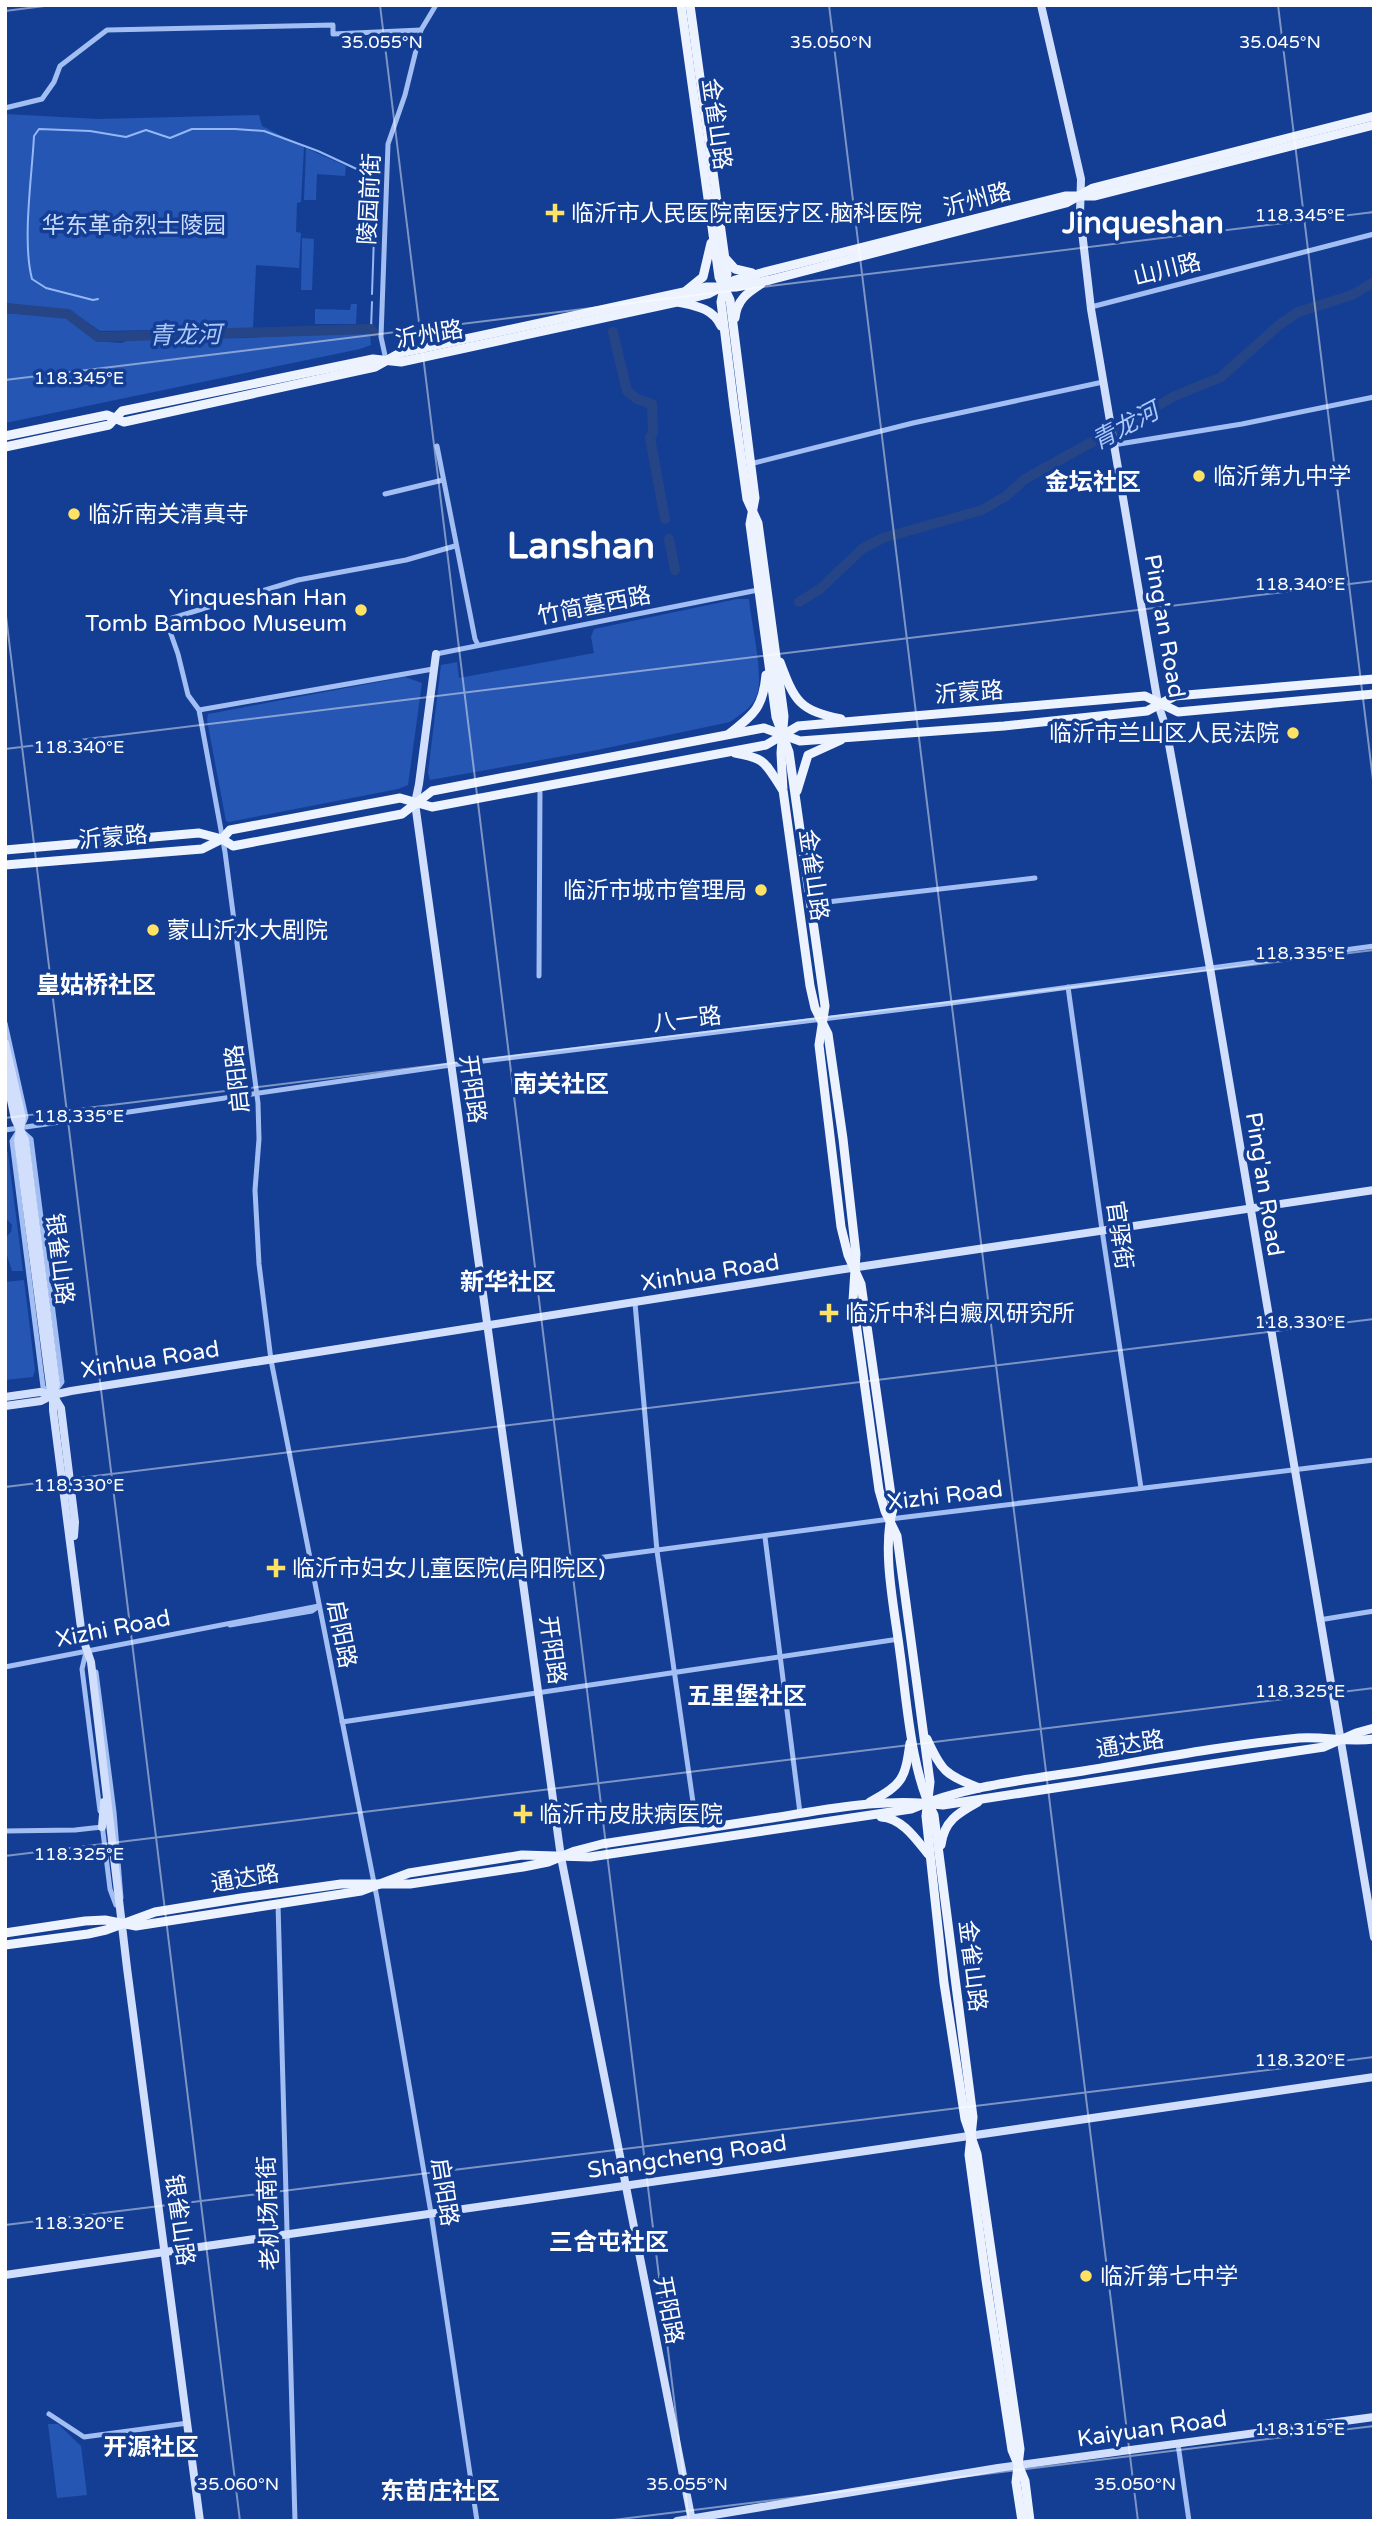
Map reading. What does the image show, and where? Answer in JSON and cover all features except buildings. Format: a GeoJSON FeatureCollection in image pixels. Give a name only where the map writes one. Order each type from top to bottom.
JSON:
{"type":"FeatureCollection","features":[{"type":"Feature","properties":{"kind":"main road","name":"金雀山路"},"geometry":{"type":"LineString","coordinates":[[681,5],[719,277],[730,300],[755,498],[750,524],[758,590],[771,650]]}},
{"type":"Feature","properties":{"kind":"main road","name":"金雀山路"},"geometry":{"type":"LineString","coordinates":[[690,5],[727,274],[721,302],[747,499],[758,523],[776,717],[789,752],[825,1006],[822,1019]]}},
{"type":"Feature","properties":{"kind":"main road"},"geometry":{"type":"LineString","coordinates":[[1041,5],[1081,179],[1080,214],[1103,382]]}},
{"type":"Feature","properties":{"kind":"main road","name":"沂州路"},"geometry":{"type":"LineString","coordinates":[[5,447],[109,425],[122,411],[373,359],[401,362],[677,302],[723,288],[769,280],[1066,203],[1093,188],[1374,116]]}},
{"type":"Feature","properties":{"kind":"main road","name":"沂州路"},"geometry":{"type":"LineString","coordinates":[[386,360],[400,353],[707,287],[723,288],[735,280],[761,273],[1065,196],[1095,196],[1374,125]]}},
{"type":"Feature","properties":{"kind":"main road"},"geometry":{"type":"LineString","coordinates":[[684,292],[703,277],[712,234]]}},
{"type":"Feature","properties":{"kind":"main road"},"geometry":{"type":"LineString","coordinates":[[725,258],[735,269],[744,273],[761,273]]}},
{"type":"Feature","properties":{"kind":"main road"},"geometry":{"type":"LineString","coordinates":[[735,344],[736,314],[740,301],[747,293],[769,280]]}},
{"type":"Feature","properties":{"kind":"main road"},"geometry":{"type":"LineString","coordinates":[[677,302],[707,309],[718,319],[726,337]]}},
{"type":"Feature","properties":{"kind":"main road","name":"Ping'an Road"},"geometry":{"type":"LineString","coordinates":[[1103,382],[1158,704],[1166,728],[1210,968],[1374,1937]]}},
{"type":"Feature","properties":{"kind":"main road","name":"沂州路"},"geometry":{"type":"LineString","coordinates":[[5,436],[107,415],[116,419]]}},
{"type":"Feature","properties":{"kind":"main road"},"geometry":{"type":"LineString","coordinates":[[771,650],[793,696],[815,713],[850,721]]}},
{"type":"Feature","properties":{"kind":"main road"},"geometry":{"type":"LineString","coordinates":[[727,735],[755,713],[764,696],[771,650]]}},
{"type":"Feature","properties":{"kind":"main road","name":"开阳路"},"geometry":{"type":"LineString","coordinates":[[436,654],[415,803],[486,1326],[561,1857],[692,2519]]}},
{"type":"Feature","properties":{"kind":"main road","name":"沂蒙路"},"geometry":{"type":"LineString","coordinates":[[5,850],[200,833],[222,839],[233,846],[402,814],[432,791],[764,727],[800,741],[1003,726],[1147,711],[1175,695],[1374,679]]}},
{"type":"Feature","properties":{"kind":"main road","name":"沂蒙路"},"geometry":{"type":"LineString","coordinates":[[5,865],[202,849],[222,839],[230,831],[400,798],[432,807],[766,745],[798,726],[1145,695],[1178,712],[1374,694]]}},
{"type":"Feature","properties":{"kind":"main road","name":"金雀山路"},"geometry":{"type":"LineString","coordinates":[[782,734],[783,790],[810,986],[816,1008],[828,1034],[844,1146],[856,1254],[853,1301],[870,1428],[879,1490],[897,1536],[923,1728],[930,1782],[926,1816],[929,1854],[948,2010],[965,2119],[977,2154],[1020,2449],[1016,2482],[1022,2521]]}},
{"type":"Feature","properties":{"kind":"main road"},"geometry":{"type":"LineString","coordinates":[[795,796],[808,755],[848,737]]}},
{"type":"Feature","properties":{"kind":"main road"},"geometry":{"type":"LineString","coordinates":[[726,752],[754,756],[764,761],[783,790]]}},
{"type":"Feature","properties":{"kind":"main road","name":"银雀山路"},"geometry":{"type":"LineString","coordinates":[[5,1043],[23,1118],[18,1141],[53,1395],[82,1636],[91,1662],[118,1904],[200,2521]]}},
{"type":"Feature","properties":{"kind":"main road","name":"银雀山路"},"geometry":{"type":"LineString","coordinates":[[5,1072],[15,1119],[20,1129]]}},
{"type":"Feature","properties":{"kind":"main road","name":"Xinhua Road"},"geometry":{"type":"LineString","coordinates":[[5,1406],[41,1401],[53,1395],[854,1267],[1374,1189]]}},
{"type":"Feature","properties":{"kind":"main road","name":"Xinhua Road"},"geometry":{"type":"LineString","coordinates":[[5,1397],[40,1392],[53,1395]]}},
{"type":"Feature","properties":{"kind":"main road","name":"银雀山路"},"geometry":{"type":"LineString","coordinates":[[53,1395],[61,1408],[75,1522],[74,1536],[86,1651]]}},
{"type":"Feature","properties":{"kind":"main road","name":"金雀山路"},"geometry":{"type":"LineString","coordinates":[[890,1519],[888,1553],[911,1734],[927,1802],[934,1815],[973,2117],[971,2137]]}},
{"type":"Feature","properties":{"kind":"main road"},"geometry":{"type":"LineString","coordinates":[[923,1728],[939,1765],[961,1781],[979,1788]]}},
{"type":"Feature","properties":{"kind":"main road","name":"通达路"},"geometry":{"type":"LineString","coordinates":[[561,1857],[602,1844],[867,1803],[927,1802],[943,1805],[1311,1749],[1374,1728]]}},
{"type":"Feature","properties":{"kind":"main road"},"geometry":{"type":"LineString","coordinates":[[867,1803],[886,1793],[905,1775],[911,1734]]}},
{"type":"Feature","properties":{"kind":"main road","name":"通达路"},"geometry":{"type":"LineString","coordinates":[[5,1933],[85,1921],[105,1920],[136,1926],[361,1891],[409,1873],[522,1855],[590,1857],[911,1809],[979,1788],[1301,1738],[1340,1741],[1374,1739]]}},
{"type":"Feature","properties":{"kind":"main road"},"geometry":{"type":"LineString","coordinates":[[940,1860],[945,1827],[959,1812],[986,1798]]}},
{"type":"Feature","properties":{"kind":"main road"},"geometry":{"type":"LineString","coordinates":[[105,1800],[114,1812]]}},
{"type":"Feature","properties":{"kind":"main road"},"geometry":{"type":"LineString","coordinates":[[102,1827],[105,1800]]}},
{"type":"Feature","properties":{"kind":"main road"},"geometry":{"type":"LineString","coordinates":[[866,1816],[888,1817],[906,1827],[929,1854]]}},
{"type":"Feature","properties":{"kind":"main road","name":"通达路"},"geometry":{"type":"LineString","coordinates":[[5,1945],[88,1934],[155,1912],[341,1884],[375,1884]]}},
{"type":"Feature","properties":{"kind":"main road","name":"Shangcheng Road"},"geometry":{"type":"LineString","coordinates":[[5,2275],[1374,2077]]}},
{"type":"Feature","properties":{"kind":"main road","name":"Kaiyuan Road"},"geometry":{"type":"LineString","coordinates":[[692,2519],[1019,2466],[1374,2417]]}},
{"type":"Feature","properties":{"kind":"main road","name":"金雀山路"},"geometry":{"type":"LineString","coordinates":[[1019,2466],[1025,2481],[1030,2521]]}},
{"type":"Feature","properties":{"kind":"main road"},"geometry":{"type":"LineString","coordinates":[[677,2521],[692,2519]]}},
{"type":"Feature","properties":{"kind":"street","name":"陵园前街"},"geometry":{"type":"LineString","coordinates":[[386,360],[382,337],[388,144],[405,95],[421,30],[436,5]]}},
{"type":"Feature","properties":{"kind":"street"},"geometry":{"type":"LineString","coordinates":[[5,108],[42,99],[54,82],[60,66],[107,30],[333,25],[333,34],[421,30]]}},
{"type":"Feature","properties":{"kind":"street","name":"山川路"},"geometry":{"type":"LineString","coordinates":[[1091,307],[1374,234]]}},
{"type":"Feature","properties":{"kind":"street"},"geometry":{"type":"LineString","coordinates":[[750,464],[913,423],[1103,382]]}},
{"type":"Feature","properties":{"kind":"street"},"geometry":{"type":"LineString","coordinates":[[1113,441],[1242,424],[1374,397]]}},
{"type":"Feature","properties":{"kind":"street"},"geometry":{"type":"LineString","coordinates":[[437,446],[455,547],[478,645]]}},
{"type":"Feature","properties":{"kind":"street"},"geometry":{"type":"LineString","coordinates":[[385,494],[443,480]]}},
{"type":"Feature","properties":{"kind":"street","name":"启阳路"},"geometry":{"type":"LineString","coordinates":[[455,547],[406,560],[298,580],[166,620],[188,695],[199,710],[222,839],[257,1094],[257,1239],[271,1360],[375,1884],[431,2213],[477,2521]]}},
{"type":"Feature","properties":{"kind":"street","name":"竹简墓西路"},"geometry":{"type":"LineString","coordinates":[[436,654],[758,590]]}},
{"type":"Feature","properties":{"kind":"street"},"geometry":{"type":"LineString","coordinates":[[199,710],[433,669]]}},
{"type":"Feature","properties":{"kind":"street"},"geometry":{"type":"LineString","coordinates":[[540,787],[540,976]]}},
{"type":"Feature","properties":{"kind":"street"},"geometry":{"type":"LineString","coordinates":[[810,904],[1035,878]]}},
{"type":"Feature","properties":{"kind":"street","name":"八一路"},"geometry":{"type":"LineString","coordinates":[[5,1130],[451,1065],[1374,946]]}},
{"type":"Feature","properties":{"kind":"street","name":"官驿街"},"geometry":{"type":"LineString","coordinates":[[1068,987],[1101,1230],[1141,1488]]}},
{"type":"Feature","properties":{"kind":"street"},"geometry":{"type":"LineString","coordinates":[[5,1023],[26,1117],[20,1129]]}},
{"type":"Feature","properties":{"kind":"street"},"geometry":{"type":"LineString","coordinates":[[5,1091],[12,1120],[31,1139],[62,1382],[53,1395]]}},
{"type":"Feature","properties":{"kind":"street"},"geometry":{"type":"LineString","coordinates":[[635,1303],[657,1551],[697,1830]]}},
{"type":"Feature","properties":{"kind":"street","name":"Xizhi Road"},"geometry":{"type":"LineString","coordinates":[[522,1568],[890,1519],[1374,1460]]}},
{"type":"Feature","properties":{"kind":"street"},"geometry":{"type":"LineString","coordinates":[[765,1537],[800,1813]]}},
{"type":"Feature","properties":{"kind":"street","name":"Xizhi Road"},"geometry":{"type":"LineString","coordinates":[[5,1667],[319,1606]]}},
{"type":"Feature","properties":{"kind":"street"},"geometry":{"type":"LineString","coordinates":[[1319,1620],[1374,1611]]}},
{"type":"Feature","properties":{"kind":"street"},"geometry":{"type":"LineString","coordinates":[[342,1722],[899,1639]]}},
{"type":"Feature","properties":{"kind":"street"},"geometry":{"type":"LineString","coordinates":[[86,1651],[94,1661],[114,1812],[122,1891],[118,1904]]}},
{"type":"Feature","properties":{"kind":"street"},"geometry":{"type":"LineString","coordinates":[[86,1651],[82,1669],[110,1889],[118,1904]]}},
{"type":"Feature","properties":{"kind":"street"},"geometry":{"type":"LineString","coordinates":[[5,1831],[102,1827]]}},
{"type":"Feature","properties":{"kind":"street","name":"老机场南街"},"geometry":{"type":"LineString","coordinates":[[278,1904],[295,2521]]}},
{"type":"Feature","properties":{"kind":"street"},"geometry":{"type":"LineString","coordinates":[[48,2414],[84,2437],[188,2423]]}},
{"type":"Feature","properties":{"kind":"street"},"geometry":{"type":"LineString","coordinates":[[1178,2444],[1189,2521]]}},
{"type":"Feature","properties":{"kind":"green space","name":"华东革命烈士陵园"},"geometry":{"type":"Polygon","coordinates":[[[5,114],[98,119],[259,115],[262,126],[304,147],[301,202],[297,203],[296,232],[301,233],[299,268],[256,265],[253,328],[100,331],[70,310],[5,303],[5,114]]]}},
{"type":"Feature","properties":{"kind":"green space"},"geometry":{"type":"Polygon","coordinates":[[[306,148],[346,166],[345,176],[317,174],[316,200],[304,200],[306,148]]]}},
{"type":"Feature","properties":{"kind":"green space"},"geometry":{"type":"Polygon","coordinates":[[[302,238],[314,239],[312,290],[301,290],[302,238]]]}},
{"type":"Feature","properties":{"kind":"green space"},"geometry":{"type":"Polygon","coordinates":[[[351,304],[357,304],[356,324],[315,324],[315,309],[350,310],[351,304]]]}},
{"type":"Feature","properties":{"kind":"green space"},"geometry":{"type":"Polygon","coordinates":[[[5,313],[67,318],[96,341],[121,343],[130,340],[370,332],[371,345],[5,423],[5,313]]]}},
{"type":"Feature","properties":{"kind":"green space"},"geometry":{"type":"Polygon","coordinates":[[[737,599],[749,599],[759,686],[752,703],[730,722],[597,750],[430,780],[428,773],[441,665],[457,662],[459,678],[594,653],[591,637],[594,629],[737,599]]]}},
{"type":"Feature","properties":{"kind":"green space"},"geometry":{"type":"Polygon","coordinates":[[[405,677],[422,683],[408,785],[226,821],[208,714],[405,677]]]}},
{"type":"Feature","properties":{"kind":"green space"},"geometry":{"type":"Polygon","coordinates":[[[5,1149],[8,1153],[23,1271],[12,1271],[5,1249],[5,1238],[11,1232],[12,1225],[5,1217],[5,1149]]]}},
{"type":"Feature","properties":{"kind":"green space"},"geometry":{"type":"Polygon","coordinates":[[[24,1280],[35,1370],[33,1377],[5,1380],[5,1282],[24,1280]]]}},
{"type":"Feature","properties":{"kind":"green space"},"geometry":{"type":"Polygon","coordinates":[[[48,2424],[58,2424],[81,2446],[87,2495],[57,2498],[48,2424]]]}},
{"type":"Feature","properties":{"kind":"waterway"},"geometry":{"type":"LineString","coordinates":[[98,299],[46,288],[32,279],[29,264],[28,208],[34,136],[39,129],[90,131],[126,137],[146,130],[170,138],[192,129],[264,131],[318,151],[376,178],[372,294]]}},
{"type":"Feature","properties":{"kind":"waterway","name":"青龙河"},"geometry":{"type":"LineString","coordinates":[[799,602],[820,589],[862,549],[883,538],[982,510],[1006,496],[1025,479],[1175,396],[1221,377],[1279,325],[1298,312],[1352,295],[1374,282]]}},
{"type":"Feature","properties":{"kind":"waterway"},"geometry":{"type":"LineString","coordinates":[[371,329],[372,302]]}},
{"type":"Feature","properties":{"kind":"waterway","name":"青龙河"},"geometry":{"type":"LineString","coordinates":[[5,308],[68,314],[98,337],[371,329],[373,332]]}},
{"type":"Feature","properties":{"kind":"waterway","name":"青龙河"},"geometry":{"type":"LineString","coordinates":[[613,332],[627,391],[637,399],[652,404],[653,433],[650,438],[665,519]]}},
{"type":"Feature","properties":{"kind":"waterway","name":"青龙河"},"geometry":{"type":"LineString","coordinates":[[669,539],[675,570]]}},
{"type":"Feature","properties":{"kind":"place","name":"临沂市人民医院南医疗区·脑科医院"},"geometry":{"type":"Point","coordinates":[555,213]}},
{"type":"Feature","properties":{"kind":"place","name":"临沂第九中学"},"geometry":{"type":"Point","coordinates":[1199,476]}},
{"type":"Feature","properties":{"kind":"place","name":"临沂南关清真寺"},"geometry":{"type":"Point","coordinates":[74,514]}},
{"type":"Feature","properties":{"kind":"place","name":"Yinqueshan Han Tomb Bamboo Museum"},"geometry":{"type":"Point","coordinates":[361,610]}},
{"type":"Feature","properties":{"kind":"place","name":"临沂市兰山区人民法院"},"geometry":{"type":"Point","coordinates":[1293,733]}},
{"type":"Feature","properties":{"kind":"place","name":"临沂市城市管理局"},"geometry":{"type":"Point","coordinates":[761,890]}},
{"type":"Feature","properties":{"kind":"place","name":"蒙山沂水大剧院"},"geometry":{"type":"Point","coordinates":[153,930]}},
{"type":"Feature","properties":{"kind":"place","name":"临沂中科白癜风研究所"},"geometry":{"type":"Point","coordinates":[829,1313]}},
{"type":"Feature","properties":{"kind":"place","name":"临沂市妇女儿童医院(启阳院区)"},"geometry":{"type":"Point","coordinates":[276,1568]}},
{"type":"Feature","properties":{"kind":"place","name":"临沂市皮肤病医院"},"geometry":{"type":"Point","coordinates":[523,1814]}},
{"type":"Feature","properties":{"kind":"place","name":"临沂第七中学"},"geometry":{"type":"Point","coordinates":[1086,2276]}},
{"type":"Feature","properties":{"kind":"district","name":"Jinqueshan"},"geometry":{"type":"Point","coordinates":[1143,223]}},
{"type":"Feature","properties":{"kind":"district","name":"金坛社区"},"geometry":{"type":"Point","coordinates":[1093,482]}},
{"type":"Feature","properties":{"kind":"district","name":"Lanshan"},"geometry":{"type":"Point","coordinates":[581,545]}},
{"type":"Feature","properties":{"kind":"district","name":"皇姑桥社区"},"geometry":{"type":"Point","coordinates":[96,985]}},
{"type":"Feature","properties":{"kind":"district","name":"南关社区"},"geometry":{"type":"Point","coordinates":[561,1084]}},
{"type":"Feature","properties":{"kind":"district","name":"新华社区"},"geometry":{"type":"Point","coordinates":[508,1282]}},
{"type":"Feature","properties":{"kind":"district","name":"五里堡社区"},"geometry":{"type":"Point","coordinates":[747,1696]}},
{"type":"Feature","properties":{"kind":"district","name":"三合屯社区"},"geometry":{"type":"Point","coordinates":[609,2242]}},
{"type":"Feature","properties":{"kind":"district","name":"开源社区"},"geometry":{"type":"Point","coordinates":[151,2447]}},
{"type":"Feature","properties":{"kind":"district","name":"东苗庄社区"},"geometry":{"type":"Point","coordinates":[440,2491]}}]}
